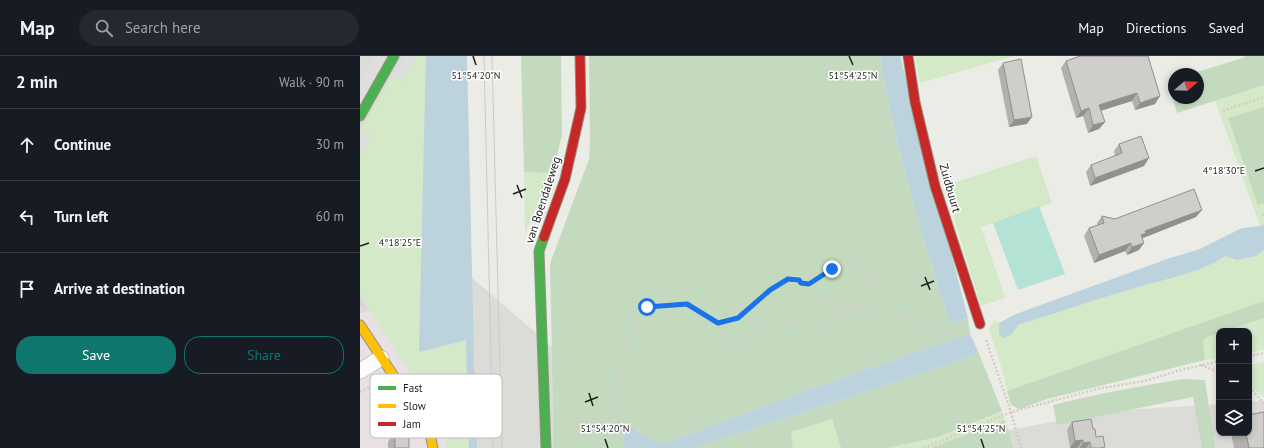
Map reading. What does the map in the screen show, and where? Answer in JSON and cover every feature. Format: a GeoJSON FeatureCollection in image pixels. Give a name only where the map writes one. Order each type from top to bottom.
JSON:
{"type":"FeatureCollection","features":[{"type":"Feature","properties":{"kind":"street"},"geometry":{"type":"LineString","coordinates":[[360,116],[394,56]]}},
{"type":"Feature","properties":{"kind":"street","name":"van Boendaleweg"},"geometry":{"type":"LineString","coordinates":[[546,448],[539,251],[565,179],[581,108],[580,56]]}},
{"type":"Feature","properties":{"kind":"street","name":"Zuidbuurt"},"geometry":{"type":"LineString","coordinates":[[908,56],[915,102],[935,186],[980,324]]}},
{"type":"Feature","properties":{"kind":"street"},"geometry":{"type":"LineString","coordinates":[[360,325],[392,374]]}},
{"type":"Feature","properties":{"kind":"street"},"geometry":{"type":"LineString","coordinates":[[360,371],[381,358]]}},
{"type":"Feature","properties":{"kind":"street"},"geometry":{"type":"LineString","coordinates":[[430,438],[433,448]]}},
{"type":"Feature","properties":{"kind":"path"},"geometry":{"type":"LineString","coordinates":[[1223,111],[1264,97]]}},
{"type":"Feature","properties":{"kind":"path"},"geometry":{"type":"LineString","coordinates":[[545,424],[609,419],[617,407],[626,340],[637,331],[639,310],[647,307],[687,304],[718,323],[731,348],[737,350],[747,340],[779,317],[796,325],[808,328],[819,328],[829,324],[844,308],[855,304],[867,293],[876,278],[876,275],[854,265],[841,266],[832,269],[809,284],[801,283]]}},
{"type":"Feature","properties":{"kind":"path"},"geometry":{"type":"LineString","coordinates":[[718,323],[738,318],[770,290],[788,279],[799,280],[806,291],[819,299],[844,308],[879,314],[910,316],[929,330],[951,334],[980,324],[1022,448]]}},
{"type":"Feature","properties":{"kind":"path"},"geometry":{"type":"LineString","coordinates":[[1252,355],[1264,353]]}},
{"type":"Feature","properties":{"kind":"path"},"geometry":{"type":"LineString","coordinates":[[924,448],[1011,412],[1097,389],[1144,381],[1216,362]]}},
{"type":"Feature","properties":{"kind":"path"},"geometry":{"type":"LineString","coordinates":[[1201,365],[1216,371]]}},
{"type":"Feature","properties":{"kind":"path"},"geometry":{"type":"LineString","coordinates":[[360,392],[370,387]]}},
{"type":"Feature","properties":{"kind":"path"},"geometry":{"type":"LineString","coordinates":[[1252,390],[1264,404]]}},
{"type":"Feature","properties":{"kind":"shaded area"},"geometry":{"type":"Polygon","coordinates":[[[360,56],[464,56],[470,276],[670,448],[469,448],[463,438],[502,438],[502,374],[424,374],[382,306],[360,314],[360,56]]]}},
{"type":"Feature","properties":{"kind":"shaded area"},"geometry":{"type":"Polygon","coordinates":[[[374,56],[381,56],[386,59],[360,104],[360,80],[374,56]]]}},
{"type":"Feature","properties":{"kind":"shaded area"},"geometry":{"type":"Polygon","coordinates":[[[404,56],[416,56],[403,81],[393,75],[404,56]]]}},
{"type":"Feature","properties":{"kind":"shaded area"},"geometry":{"type":"Polygon","coordinates":[[[361,130],[372,136],[360,156],[360,133],[361,130]]]}},
{"type":"Feature","properties":{"kind":"shaded area"},"geometry":{"type":"Polygon","coordinates":[[[382,306],[424,374],[370,374],[370,438],[463,438],[469,448],[360,448],[360,314],[382,306]]]}},
{"type":"Feature","properties":{"kind":"shaded area"},"geometry":{"type":"Polygon","coordinates":[[[1264,401],[1264,448],[914,448],[1110,411],[1216,404],[1216,436],[1252,436],[1252,402],[1264,401]]]}},
{"type":"Feature","properties":{"kind":"green space"},"geometry":{"type":"Polygon","coordinates":[[[416,56],[426,56],[419,352],[466,340],[467,374],[411,374],[374,318],[360,293],[360,156],[372,136],[361,130],[393,75],[403,81],[416,56]]]}},
{"type":"Feature","properties":{"kind":"green space"},"geometry":{"type":"Polygon","coordinates":[[[521,56],[561,56],[562,135],[557,155],[550,173],[524,172],[521,56]]]}},
{"type":"Feature","properties":{"kind":"green space"},"geometry":{"type":"Polygon","coordinates":[[[589,56],[880,56],[901,158],[950,324],[968,318],[970,334],[802,392],[665,443],[660,444],[643,435],[637,429],[627,432],[623,448],[554,448],[550,267],[589,159],[589,56]]]}},
{"type":"Feature","properties":{"kind":"green space"},"geometry":{"type":"Polygon","coordinates":[[[915,56],[1014,56],[920,83],[915,56]]]}},
{"type":"Feature","properties":{"kind":"green space"},"geometry":{"type":"Polygon","coordinates":[[[1245,56],[1264,56],[1264,85],[1177,113],[1174,104],[1204,104],[1204,70],[1243,58],[1245,56]]]}},
{"type":"Feature","properties":{"kind":"green space"},"geometry":{"type":"Polygon","coordinates":[[[1264,85],[1264,107],[1228,118],[1259,205],[1264,203],[1264,225],[1260,226],[1215,100],[1264,85]]]}},
{"type":"Feature","properties":{"kind":"green space"},"geometry":{"type":"Polygon","coordinates":[[[1264,107],[1264,203],[1258,205],[1228,118],[1264,107]]]}},
{"type":"Feature","properties":{"kind":"green space"},"geometry":{"type":"Polygon","coordinates":[[[1036,156],[1052,203],[981,227],[1005,298],[981,306],[944,186],[1036,156]]]}},
{"type":"Feature","properties":{"kind":"green space"},"geometry":{"type":"Polygon","coordinates":[[[524,172],[550,173],[525,235],[524,172]]]}},
{"type":"Feature","properties":{"kind":"green space"},"geometry":{"type":"Polygon","coordinates":[[[1039,206],[1065,274],[1018,290],[993,223],[1039,206]]]}},
{"type":"Feature","properties":{"kind":"green space"},"geometry":{"type":"Polygon","coordinates":[[[1264,250],[1264,301],[1007,391],[989,329],[994,320],[999,323],[999,334],[1011,335],[1018,325],[1118,293],[1180,276],[1205,267],[1225,256],[1237,260],[1256,256],[1264,250]]]}},
{"type":"Feature","properties":{"kind":"green space"},"geometry":{"type":"Polygon","coordinates":[[[1264,301],[1264,318],[1234,328],[1216,328],[1216,334],[1205,338],[1203,341],[1205,360],[1047,399],[1019,409],[1011,405],[1007,391],[1264,301]]]}},
{"type":"Feature","properties":{"kind":"green space"},"geometry":{"type":"Polygon","coordinates":[[[1264,318],[1264,349],[1252,352],[1252,328],[1234,328],[1264,318]]]}},
{"type":"Feature","properties":{"kind":"green space"},"geometry":{"type":"Polygon","coordinates":[[[1216,334],[1216,358],[1205,360],[1203,341],[1205,338],[1216,334]]]}},
{"type":"Feature","properties":{"kind":"green space"},"geometry":{"type":"Polygon","coordinates":[[[978,351],[1002,411],[938,437],[887,448],[841,448],[832,419],[791,432],[793,448],[694,448],[971,357],[978,351]]]}},
{"type":"Feature","properties":{"kind":"green space"},"geometry":{"type":"Polygon","coordinates":[[[1264,362],[1264,397],[1252,388],[1252,364],[1264,362]]]}},
{"type":"Feature","properties":{"kind":"green space"},"geometry":{"type":"Polygon","coordinates":[[[1183,379],[1205,380],[1215,448],[1202,448],[1193,397],[1057,425],[1053,405],[1118,390],[1183,379]]]}},
{"type":"Feature","properties":{"kind":"green space"},"geometry":{"type":"Polygon","coordinates":[[[1002,411],[1005,420],[933,448],[887,448],[938,437],[1002,411]]]}},
{"type":"Feature","properties":{"kind":"green space"},"geometry":{"type":"Polygon","coordinates":[[[832,419],[841,448],[793,448],[790,432],[832,419]]]}},
{"type":"Feature","properties":{"kind":"green space"},"geometry":{"type":"Polygon","coordinates":[[[1005,420],[1013,448],[933,448],[933,447],[1005,420]]]}},
{"type":"Feature","properties":{"kind":"green space"},"geometry":{"type":"Polygon","coordinates":[[[444,438],[469,438],[469,448],[447,448],[444,438]]]}},
{"type":"Feature","properties":{"kind":"water"},"geometry":{"type":"Polygon","coordinates":[[[426,56],[467,56],[475,374],[467,374],[466,340],[419,352],[426,56]]]}},
{"type":"Feature","properties":{"kind":"water"},"geometry":{"type":"Polygon","coordinates":[[[880,56],[900,56],[968,318],[950,324],[901,158],[880,56]]]}},
{"type":"Feature","properties":{"kind":"water"},"geometry":{"type":"Polygon","coordinates":[[[1264,225],[1264,250],[1256,256],[1237,260],[1225,256],[1205,267],[1180,276],[1118,293],[1018,325],[1011,335],[1003,338],[999,334],[999,323],[1016,314],[1170,258],[1200,249],[1242,228],[1264,225]]]}},
{"type":"Feature","properties":{"kind":"water"},"geometry":{"type":"Polygon","coordinates":[[[970,334],[978,351],[971,357],[694,448],[623,448],[625,434],[630,428],[660,444],[665,443],[802,392],[970,334]]]}},
{"type":"Feature","properties":{"kind":"water"},"geometry":{"type":"Polygon","coordinates":[[[469,438],[477,438],[477,448],[469,448],[469,438]]]}},
{"type":"Feature","properties":{"kind":"building"},"geometry":{"type":"Polygon","coordinates":[[[1080,56],[1148,56],[1160,96],[1140,103],[1137,93],[1099,105],[1105,122],[1093,125],[1089,108],[1081,111],[1066,61],[1080,56]]]}},
{"type":"Feature","properties":{"kind":"building"},"geometry":{"type":"Polygon","coordinates":[[[1021,59],[1032,117],[1014,120],[1003,63],[1021,59]]]}},
{"type":"Feature","properties":{"kind":"building"},"geometry":{"type":"Polygon","coordinates":[[[1141,136],[1149,158],[1095,178],[1091,165],[1122,153],[1119,144],[1141,136]]]}},
{"type":"Feature","properties":{"kind":"building"},"geometry":{"type":"Polygon","coordinates":[[[1194,189],[1202,210],[1145,231],[1146,233],[1141,235],[1144,243],[1132,247],[1131,243],[1099,255],[1089,228],[1104,223],[1102,216],[1115,219],[1194,189]]]}},
{"type":"Feature","properties":{"kind":"building"},"geometry":{"type":"Polygon","coordinates":[[[1264,412],[1264,448],[1249,448],[1247,436],[1252,436],[1252,414],[1264,412]]]}},
{"type":"Feature","properties":{"kind":"building"},"geometry":{"type":"Polygon","coordinates":[[[1091,419],[1096,437],[1103,436],[1105,447],[1091,448],[1090,442],[1083,443],[1083,440],[1075,441],[1072,422],[1091,419]]]}},
{"type":"Feature","properties":{"kind":"building"},"geometry":{"type":"Polygon","coordinates":[[[395,438],[409,438],[409,448],[395,448],[395,438]]]}},
{"type":"Feature","properties":{"kind":"tram line"},"geometry":{"type":"LineString","coordinates":[[484,56],[491,374]]}},
{"type":"Feature","properties":{"kind":"tram line"},"geometry":{"type":"LineString","coordinates":[[492,56],[500,374]]}},
{"type":"Feature","properties":{"kind":"tram line"},"geometry":{"type":"LineString","coordinates":[[493,438],[493,448]]}},
{"type":"Feature","properties":{"kind":"tram line"},"geometry":{"type":"LineString","coordinates":[[502,438],[502,448]]}},
{"type":"Feature","properties":{"kind":"traffic: fast"},"geometry":{"type":"LineString","coordinates":[[360,116],[394,56]]}},
{"type":"Feature","properties":{"kind":"traffic: fast"},"geometry":{"type":"LineString","coordinates":[[544,237],[539,251],[546,448]]}},
{"type":"Feature","properties":{"kind":"traffic: slow"},"geometry":{"type":"LineString","coordinates":[[360,325],[393,374]]}},
{"type":"Feature","properties":{"kind":"traffic: slow"},"geometry":{"type":"LineString","coordinates":[[431,438],[433,448]]}},
{"type":"Feature","properties":{"kind":"traffic: jam"},"geometry":{"type":"LineString","coordinates":[[544,237],[565,179],[581,108],[580,56]]}},
{"type":"Feature","properties":{"kind":"traffic: jam"},"geometry":{"type":"LineString","coordinates":[[908,56],[915,102],[935,186],[980,324]]}},
{"type":"Feature","properties":{"kind":"route"},"geometry":{"type":"LineString","coordinates":[[647,307],[687,304],[718,323],[738,318],[770,290],[788,279],[799,280],[801,283],[809,284],[832,269]]}}]}
